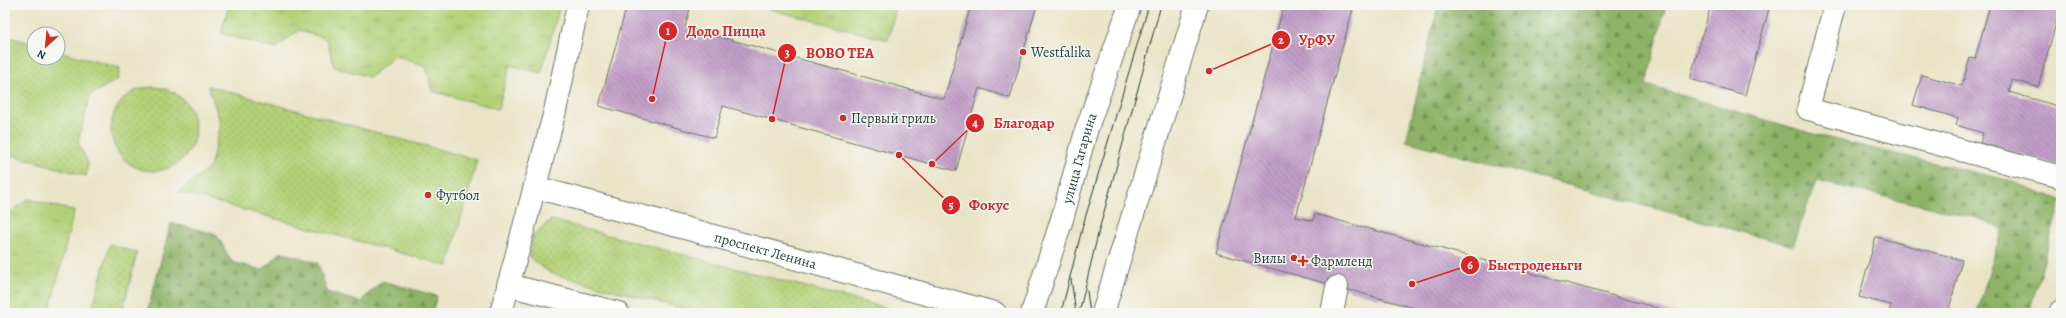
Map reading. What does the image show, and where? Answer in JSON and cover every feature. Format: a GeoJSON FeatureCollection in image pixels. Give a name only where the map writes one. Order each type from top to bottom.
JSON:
{"type":"FeatureCollection","features":[{"type":"Feature","properties":{"kind":"street"},"geometry":{"type":"LineString","coordinates":[[501,313],[556,111],[578,5]]}},
{"type":"Feature","properties":{"kind":"street","name":"улица Гагарина"},"geometry":{"type":"LineString","coordinates":[[1032,313],[1062,219],[1087,128],[1130,5]]}},
{"type":"Feature","properties":{"kind":"street"},"geometry":{"type":"LineString","coordinates":[[1103,313],[1197,5]]}},
{"type":"Feature","properties":{"kind":"street"},"geometry":{"type":"LineString","coordinates":[[1835,5],[1808,109],[2061,177]]}},
{"type":"Feature","properties":{"kind":"street","name":"проспект Ленина"},"geometry":{"type":"LineString","coordinates":[[535,187],[995,313]]}},
{"type":"Feature","properties":{"kind":"street"},"geometry":{"type":"LineString","coordinates":[[508,284],[618,313]]}},
{"type":"Feature","properties":{"kind":"street"},"geometry":{"type":"LineString","coordinates":[[1332,313],[1337,287]]}},
{"type":"Feature","properties":{"kind":"green space"},"geometry":{"type":"Polygon","coordinates":[[[229,5],[560,5],[541,73],[510,65],[498,109],[432,91],[426,66],[394,56],[370,77],[334,67],[327,39],[299,30],[275,49],[221,33],[229,5]]]}},
{"type":"Feature","properties":{"kind":"green space"},"geometry":{"type":"Polygon","coordinates":[[[754,5],[897,5],[888,40],[754,5]]]}},
{"type":"Feature","properties":{"kind":"green space"},"geometry":{"type":"Polygon","coordinates":[[[1438,5],[1666,5],[1646,85],[1824,137],[2007,180],[2061,200],[2029,313],[1977,313],[2002,229],[1978,218],[1816,181],[1793,246],[1406,141],[1438,5]]]}},
{"type":"Feature","properties":{"kind":"green space"},"geometry":{"type":"Polygon","coordinates":[[[5,36],[26,42],[26,66],[66,66],[66,53],[120,68],[118,79],[90,95],[78,142],[88,164],[86,176],[5,153],[5,36]]]}},
{"type":"Feature","properties":{"kind":"green space"},"geometry":{"type":"Polygon","coordinates":[[[208,86],[477,160],[448,266],[179,192],[210,167],[221,124],[208,86]]]}},
{"type":"Feature","properties":{"kind":"green space"},"geometry":{"type":"Polygon","coordinates":[[[153,87],[169,90],[183,99],[192,113],[195,129],[192,145],[183,159],[169,168],[153,171],[137,168],[123,159],[114,145],[111,129],[114,113],[123,99],[137,90],[153,87]]]}},
{"type":"Feature","properties":{"kind":"green space"},"geometry":{"type":"Polygon","coordinates":[[[28,199],[74,211],[49,313],[5,313],[5,216],[28,199]]]}},
{"type":"Feature","properties":{"kind":"green space"},"geometry":{"type":"Polygon","coordinates":[[[551,220],[905,313],[699,313],[550,273],[529,257],[533,235],[551,220]]]}},
{"type":"Feature","properties":{"kind":"green space"},"geometry":{"type":"Polygon","coordinates":[[[171,223],[216,234],[232,262],[262,270],[281,252],[318,263],[327,292],[360,302],[382,281],[437,296],[432,313],[147,313],[171,223]]]}},
{"type":"Feature","properties":{"kind":"green space"},"geometry":{"type":"Polygon","coordinates":[[[110,244],[137,253],[122,313],[91,313],[110,244]]]}},
{"type":"Feature","properties":{"kind":"building"},"geometry":{"type":"Polygon","coordinates":[[[627,5],[691,5],[685,27],[944,99],[971,5],[1037,5],[1010,98],[979,88],[956,171],[723,106],[714,138],[599,106],[627,5]]]}},
{"type":"Feature","properties":{"kind":"building"},"geometry":{"type":"Polygon","coordinates":[[[1284,5],[1354,5],[1296,217],[1313,221],[1315,214],[1676,313],[1433,313],[1216,253],[1284,5]]]}},
{"type":"Feature","properties":{"kind":"building"},"geometry":{"type":"Polygon","coordinates":[[[1711,5],[1770,5],[1745,95],[1690,79],[1711,5]]]}},
{"type":"Feature","properties":{"kind":"building"},"geometry":{"type":"Polygon","coordinates":[[[1990,5],[2061,5],[2038,87],[2012,80],[2009,92],[2061,107],[2061,166],[1980,143],[1983,133],[1956,125],[1958,118],[1913,105],[1922,75],[1962,86],[1970,58],[1975,59],[1990,5]]]}},
{"type":"Feature","properties":{"kind":"building"},"geometry":{"type":"Polygon","coordinates":[[[1876,237],[1962,260],[1948,313],[1889,313],[1891,305],[1859,297],[1876,237]]]}},
{"type":"Feature","properties":{"kind":"tram line"},"geometry":{"type":"LineString","coordinates":[[1061,313],[1083,225],[1149,5]]}},
{"type":"Feature","properties":{"kind":"tram line"},"geometry":{"type":"LineString","coordinates":[[1079,313],[1099,230],[1161,5]]}},
{"type":"Feature","properties":{"kind":"tram line"},"geometry":{"type":"LineString","coordinates":[[1071,279],[1076,313]]}},
{"type":"Feature","properties":{"kind":"tram line"},"geometry":{"type":"LineString","coordinates":[[1087,291],[1090,313]]}},
{"type":"Feature","properties":{"kind":"place","name":"Westfalika"},"geometry":{"type":"Point","coordinates":[1023,52]}},
{"type":"Feature","properties":{"kind":"place","name":"УрФУ"},"geometry":{"type":"Point","coordinates":[1209,71]}},
{"type":"Feature","properties":{"kind":"place","name":"Додо Пицца"},"geometry":{"type":"Point","coordinates":[652,99]}},
{"type":"Feature","properties":{"kind":"place","name":"Первый гриль"},"geometry":{"type":"Point","coordinates":[843,118]}},
{"type":"Feature","properties":{"kind":"place","name":"BOBO TEA"},"geometry":{"type":"Point","coordinates":[772,119]}},
{"type":"Feature","properties":{"kind":"place","name":"Фокус"},"geometry":{"type":"Point","coordinates":[899,155]}},
{"type":"Feature","properties":{"kind":"place","name":"Благодар"},"geometry":{"type":"Point","coordinates":[932,164]}},
{"type":"Feature","properties":{"kind":"place","name":"Футбол"},"geometry":{"type":"Point","coordinates":[428,195]}},
{"type":"Feature","properties":{"kind":"place","name":"Вилы"},"geometry":{"type":"Point","coordinates":[1294,258]}},
{"type":"Feature","properties":{"kind":"place","name":"Фармленд"},"geometry":{"type":"Point","coordinates":[1303,261]}},
{"type":"Feature","properties":{"kind":"place","name":"Быстроденьги"},"geometry":{"type":"Point","coordinates":[1412,284]}}]}
